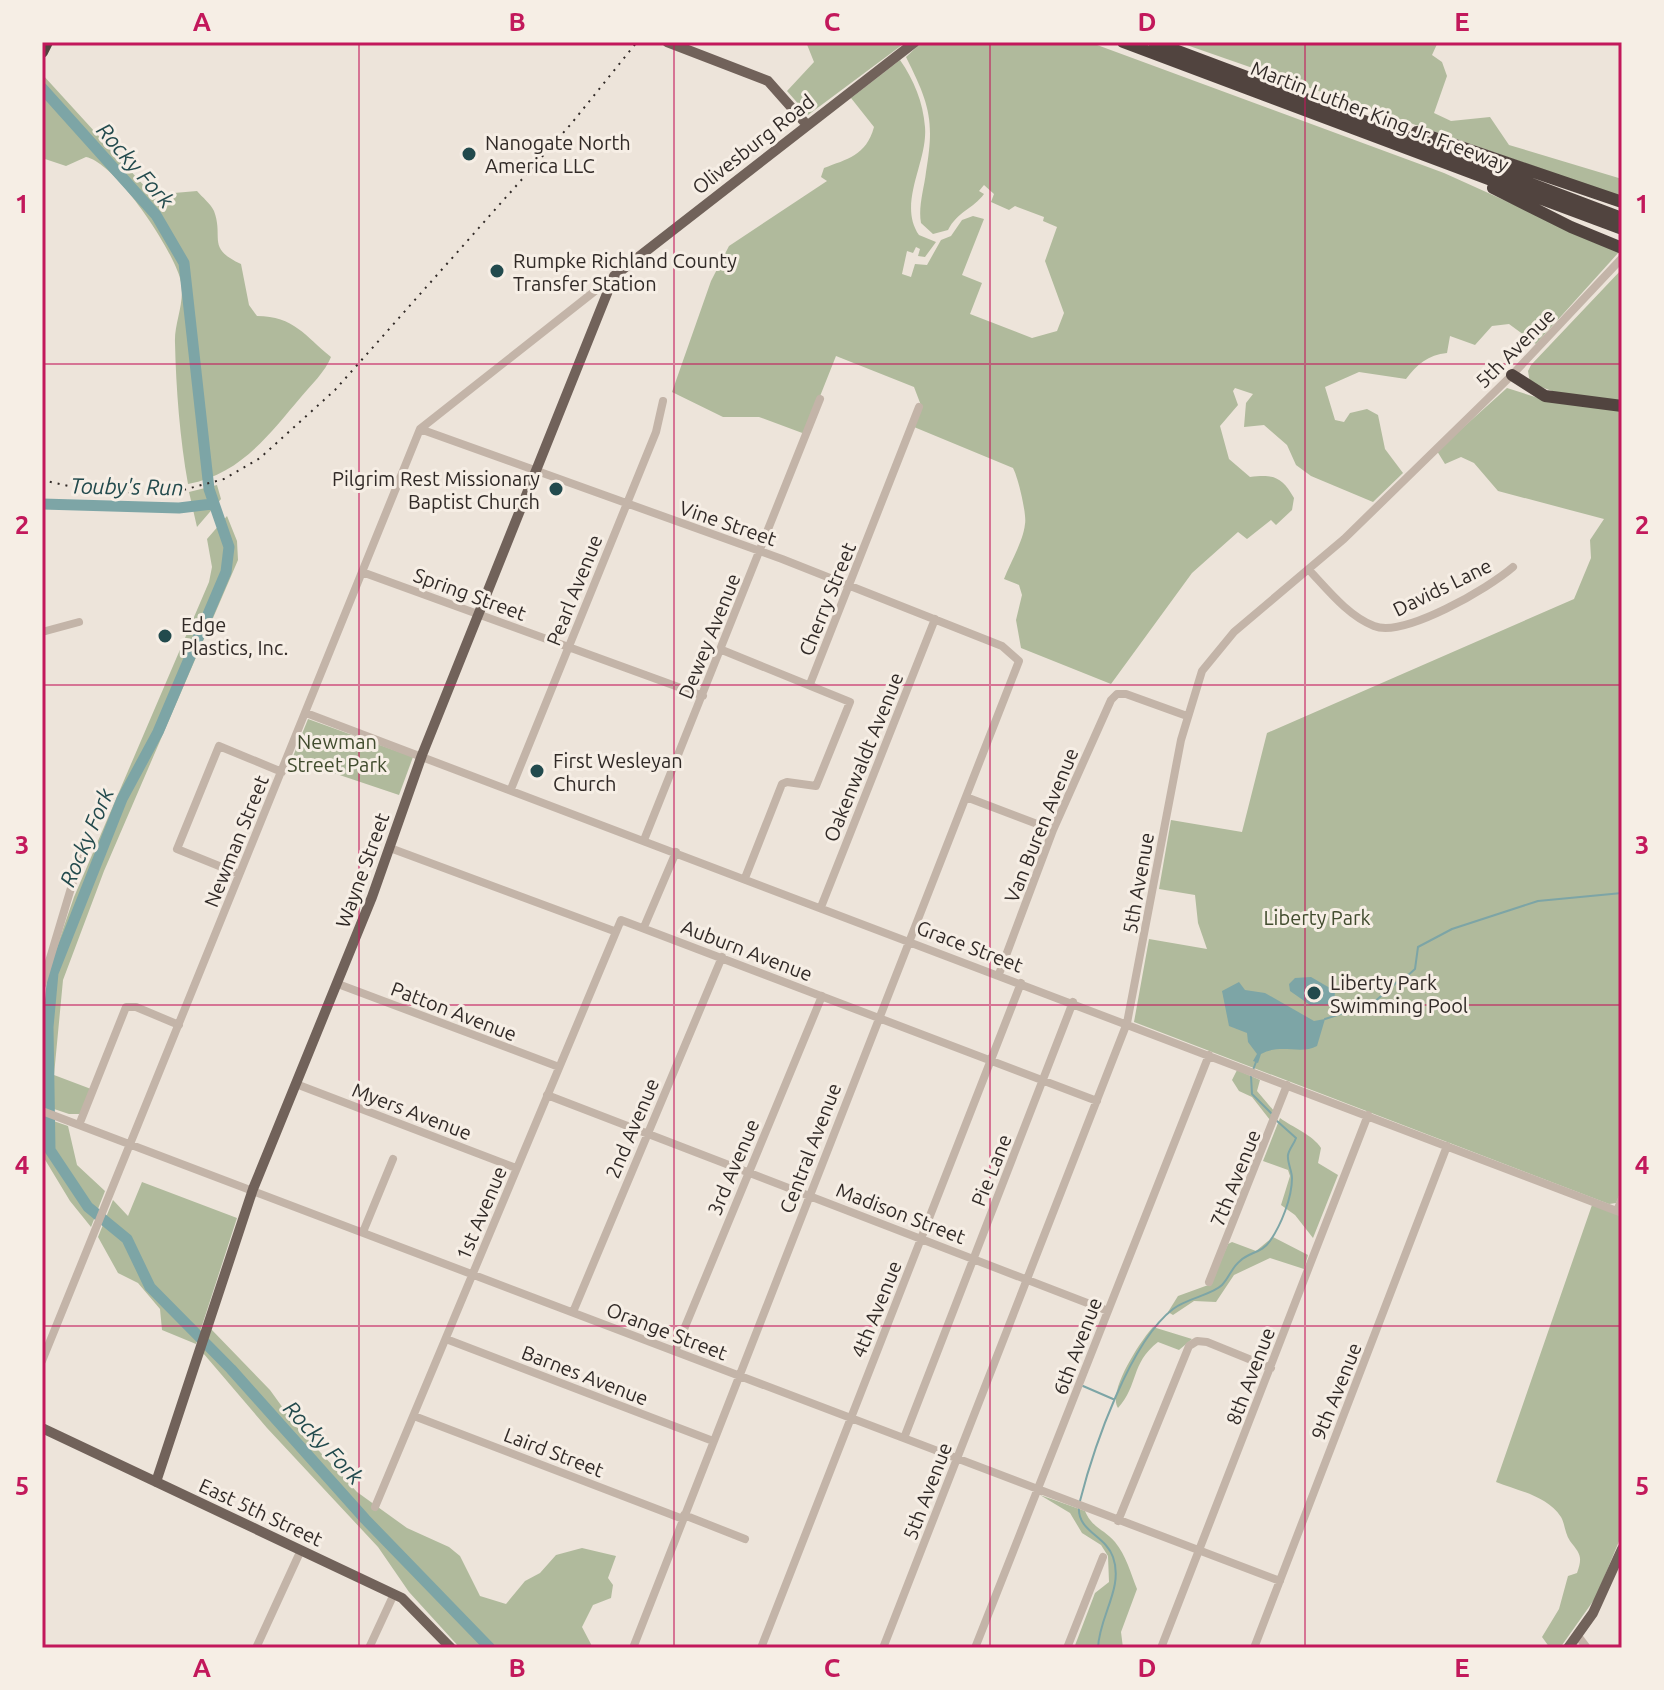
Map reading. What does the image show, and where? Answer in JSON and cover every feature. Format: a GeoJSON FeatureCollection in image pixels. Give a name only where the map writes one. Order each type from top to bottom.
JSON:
{"type":"FeatureCollection","features":[{"type":"Feature","properties":{"kind":"highway"},"geometry":{"type":"LineString","coordinates":[[42,51],[47,42]]}},
{"type":"Feature","properties":{"kind":"highway","name":"Martin Luther King Jr. Freeway"},"geometry":{"type":"LineString","coordinates":[[1123,42],[1622,229]]}},
{"type":"Feature","properties":{"kind":"highway","name":"Martin Luther King Jr. Freeway"},"geometry":{"type":"LineString","coordinates":[[1154,42],[1622,218]]}},
{"type":"Feature","properties":{"kind":"highway"},"geometry":{"type":"LineString","coordinates":[[1302,97],[1379,119],[1622,202]]}},
{"type":"Feature","properties":{"kind":"highway"},"geometry":{"type":"LineString","coordinates":[[1351,127],[1371,139],[1467,176],[1571,227],[1622,248]]}},
{"type":"Feature","properties":{"kind":"highway"},"geometry":{"type":"LineString","coordinates":[[1512,375],[1531,390],[1545,396],[1622,406]]}},
{"type":"Feature","properties":{"kind":"main road"},"geometry":{"type":"LineString","coordinates":[[669,42],[768,81],[807,125]]}},
{"type":"Feature","properties":{"kind":"main road","name":"Olivesburg Road"},"geometry":{"type":"LineString","coordinates":[[614,276],[915,42]]}},
{"type":"Feature","properties":{"kind":"main road","name":"Wayne Street"},"geometry":{"type":"LineString","coordinates":[[156,1482],[253,1189],[338,984],[422,755],[614,276]]}},
{"type":"Feature","properties":{"kind":"main road","name":"East 5th Street"},"geometry":{"type":"LineString","coordinates":[[42,1428],[394,1594],[409,1603],[451,1648]]}},
{"type":"Feature","properties":{"kind":"main road"},"geometry":{"type":"LineString","coordinates":[[1568,1648],[1600,1600],[1622,1549]]}},
{"type":"Feature","properties":{"kind":"street","name":"5th Avenue"},"geometry":{"type":"LineString","coordinates":[[883,1648],[1127,1023],[1187,716],[1198,679],[1211,656],[1240,626],[1309,570],[1512,375],[1620,261]]}},
{"type":"Feature","properties":{"kind":"street","name":"Newman Street"},"geometry":{"type":"LineString","coordinates":[[42,1361],[420,429],[614,276]]}},
{"type":"Feature","properties":{"kind":"street","name":"Dewey Avenue"},"geometry":{"type":"LineString","coordinates":[[644,840],[820,399]]}},
{"type":"Feature","properties":{"kind":"street","name":"Pearl Avenue"},"geometry":{"type":"LineString","coordinates":[[511,789],[656,432],[663,401]]}},
{"type":"Feature","properties":{"kind":"street","name":"Cherry Street"},"geometry":{"type":"LineString","coordinates":[[745,878],[782,784],[816,786],[850,702],[810,684],[919,407]]}},
{"type":"Feature","properties":{"kind":"street","name":"Vine Street"},"geometry":{"type":"LineString","coordinates":[[420,429],[850,586],[1007,649],[1019,661]]}},
{"type":"Feature","properties":{"kind":"street","name":"Davids Lane"},"geometry":{"type":"LineString","coordinates":[[1309,570],[1355,615],[1385,629],[1406,626],[1429,615],[1483,588],[1513,567]]}},
{"type":"Feature","properties":{"kind":"street","name":"Spring Street"},"geometry":{"type":"LineString","coordinates":[[362,572],[703,696]]}},
{"type":"Feature","properties":{"kind":"street","name":"Oakenwaldt Avenue"},"geometry":{"type":"LineString","coordinates":[[821,907],[935,619]]}},
{"type":"Feature","properties":{"kind":"street"},"geometry":{"type":"LineString","coordinates":[[42,632],[79,622]]}},
{"type":"Feature","properties":{"kind":"street"},"geometry":{"type":"LineString","coordinates":[[722,650],[810,684]]}},
{"type":"Feature","properties":{"kind":"street","name":"Central Avenue"},"geometry":{"type":"LineString","coordinates":[[633,1648],[1019,661]]}},
{"type":"Feature","properties":{"kind":"street","name":"Van Buren Avenue"},"geometry":{"type":"LineString","coordinates":[[999,974],[1053,830],[1109,704],[1121,694],[1187,716]]}},
{"type":"Feature","properties":{"kind":"street","name":"Grace Street"},"geometry":{"type":"LineString","coordinates":[[306,713],[1619,1212]]}},
{"type":"Feature","properties":{"kind":"street"},"geometry":{"type":"LineString","coordinates":[[239,874],[177,849],[219,746],[282,772]]}},
{"type":"Feature","properties":{"kind":"street"},"geometry":{"type":"LineString","coordinates":[[966,797],[1053,830]]}},
{"type":"Feature","properties":{"kind":"street"},"geometry":{"type":"LineString","coordinates":[[42,985],[83,848]]}},
{"type":"Feature","properties":{"kind":"street","name":"Auburn Avenue"},"geometry":{"type":"LineString","coordinates":[[390,848],[614,931],[625,920],[1097,1101]]}},
{"type":"Feature","properties":{"kind":"street"},"geometry":{"type":"LineString","coordinates":[[644,927],[676,852]]}},
{"type":"Feature","properties":{"kind":"street","name":"1st Avenue"},"geometry":{"type":"LineString","coordinates":[[375,1507],[614,931]]}},
{"type":"Feature","properties":{"kind":"street","name":"2nd Avenue"},"geometry":{"type":"LineString","coordinates":[[573,1312],[722,957]]}},
{"type":"Feature","properties":{"kind":"street","name":"4th Avenue"},"geometry":{"type":"LineString","coordinates":[[761,1648],[1021,983]]}},
{"type":"Feature","properties":{"kind":"street","name":"Patton Avenue"},"geometry":{"type":"LineString","coordinates":[[338,984],[559,1067]]}},
{"type":"Feature","properties":{"kind":"street","name":"3rd Avenue"},"geometry":{"type":"LineString","coordinates":[[675,1351],[822,996]]}},
{"type":"Feature","properties":{"kind":"street","name":"Pie Lane"},"geometry":{"type":"LineString","coordinates":[[904,1438],[1073,1002]]}},
{"type":"Feature","properties":{"kind":"street"},"geometry":{"type":"LineString","coordinates":[[76,1124],[126,1007],[136,1007],[179,1025]]}},
{"type":"Feature","properties":{"kind":"street","name":"6th Avenue"},"geometry":{"type":"LineString","coordinates":[[975,1648],[1209,1055]]}},
{"type":"Feature","properties":{"kind":"street","name":"Myers Avenue"},"geometry":{"type":"LineString","coordinates":[[296,1084],[516,1168]]}},
{"type":"Feature","properties":{"kind":"street","name":"7th Avenue"},"geometry":{"type":"LineString","coordinates":[[1209,1282],[1287,1085]]}},
{"type":"Feature","properties":{"kind":"street","name":"Madison Street"},"geometry":{"type":"LineString","coordinates":[[547,1095],[1108,1311]]}},
{"type":"Feature","properties":{"kind":"street","name":"Orange Street"},"geometry":{"type":"LineString","coordinates":[[42,1111],[1280,1581]]}},
{"type":"Feature","properties":{"kind":"street","name":"8th Avenue"},"geometry":{"type":"LineString","coordinates":[[1161,1648],[1368,1115]]}},
{"type":"Feature","properties":{"kind":"street","name":"9th Avenue"},"geometry":{"type":"LineString","coordinates":[[1254,1648],[1447,1146]]}},
{"type":"Feature","properties":{"kind":"street"},"geometry":{"type":"LineString","coordinates":[[363,1232],[393,1159]]}},
{"type":"Feature","properties":{"kind":"street"},"geometry":{"type":"LineString","coordinates":[[1619,1212],[1622,1198]]}},
{"type":"Feature","properties":{"kind":"street","name":"Barnes Avenue"},"geometry":{"type":"LineString","coordinates":[[446,1339],[713,1441]]}},
{"type":"Feature","properties":{"kind":"street"},"geometry":{"type":"LineString","coordinates":[[1118,1521],[1182,1358],[1192,1343],[1207,1342],[1271,1368]]}},
{"type":"Feature","properties":{"kind":"street","name":"Laird Street"},"geometry":{"type":"LineString","coordinates":[[414,1416],[745,1539]]}},
{"type":"Feature","properties":{"kind":"street"},"geometry":{"type":"LineString","coordinates":[[256,1648],[301,1550]]}},
{"type":"Feature","properties":{"kind":"street"},"geometry":{"type":"LineString","coordinates":[[1067,1648],[1103,1557]]}},
{"type":"Feature","properties":{"kind":"street"},"geometry":{"type":"LineString","coordinates":[[369,1648],[394,1594]]}},
{"type":"Feature","properties":{"kind":"street"},"geometry":{"type":"LineString","coordinates":[[1578,1636],[1587,1648]]}},
{"type":"Feature","properties":{"kind":"green space"},"geometry":{"type":"Polygon","coordinates":[[[806,42],[906,42],[808,115],[787,91],[814,62],[806,42]]]}},
{"type":"Feature","properties":{"kind":"green space"},"geometry":{"type":"Polygon","coordinates":[[[922,42],[1089,42],[1444,173],[1619,252],[1536,344],[1509,324],[1492,326],[1475,345],[1450,336],[1447,353],[1424,361],[1406,379],[1359,372],[1325,387],[1335,420],[1344,422],[1350,413],[1367,409],[1378,415],[1385,449],[1403,473],[1373,502],[1311,476],[1296,465],[1287,445],[1264,425],[1244,427],[1246,403],[1253,394],[1235,388],[1233,391],[1238,405],[1220,426],[1229,459],[1250,477],[1265,476],[1281,481],[1294,498],[1292,510],[1276,525],[1271,520],[1247,539],[1238,532],[1192,573],[1111,684],[1021,648],[1016,620],[1022,595],[1019,585],[1004,579],[1025,524],[1020,487],[1013,468],[914,427],[922,408],[914,387],[836,356],[805,434],[759,417],[723,417],[672,392],[711,281],[729,246],[827,181],[821,177],[824,168],[848,159],[861,150],[874,127],[851,98],[900,60],[917,92],[925,127],[925,140],[912,196],[913,223],[919,235],[936,242],[925,257],[918,256],[920,249],[916,247],[913,253],[907,251],[902,274],[911,277],[915,264],[927,265],[941,240],[951,236],[962,220],[973,216],[984,219],[962,275],[982,283],[970,314],[1032,338],[1057,331],[1064,313],[1045,261],[1057,227],[1043,221],[1044,217],[1015,206],[1009,210],[991,202],[994,194],[984,185],[979,191],[984,194],[956,218],[948,230],[933,234],[921,223],[930,125],[925,100],[906,57],[922,42]]]}},
{"type":"Feature","properties":{"kind":"green space"},"geometry":{"type":"Polygon","coordinates":[[[1178,42],[1438,42],[1432,55],[1442,62],[1447,76],[1434,113],[1451,121],[1490,117],[1509,145],[1622,179],[1622,197],[1178,42]]]}},
{"type":"Feature","properties":{"kind":"green space"},"geometry":{"type":"Polygon","coordinates":[[[42,74],[158,201],[168,205],[174,193],[197,191],[214,211],[218,242],[223,253],[241,264],[249,305],[257,316],[290,323],[331,357],[318,378],[264,439],[223,472],[188,484],[176,360],[175,336],[182,290],[176,268],[142,210],[113,175],[86,157],[66,166],[42,158],[42,74]]]}},
{"type":"Feature","properties":{"kind":"green space"},"geometry":{"type":"Polygon","coordinates":[[[1622,269],[1622,401],[1555,392],[1530,383],[1528,371],[1531,365],[1622,269]]]}},
{"type":"Feature","properties":{"kind":"green space","name":"Liberty Park"},"geometry":{"type":"Polygon","coordinates":[[[1507,388],[1548,401],[1622,411],[1622,1189],[1616,1203],[1609,1204],[1134,1022],[1149,939],[1207,949],[1198,923],[1195,895],[1159,889],[1171,820],[1242,832],[1267,733],[1574,599],[1591,558],[1590,540],[1604,519],[1498,491],[1474,463],[1461,457],[1445,464],[1437,451],[1507,388]]]}},
{"type":"Feature","properties":{"kind":"green space"},"geometry":{"type":"Polygon","coordinates":[[[217,485],[221,499],[197,527],[189,492],[217,485]]]}},
{"type":"Feature","properties":{"kind":"green space"},"geometry":{"type":"Polygon","coordinates":[[[227,516],[237,541],[238,560],[104,871],[63,980],[54,1075],[91,1089],[81,1114],[69,1114],[42,1105],[42,1021],[52,961],[74,897],[209,582],[212,567],[207,539],[227,516]]]}},
{"type":"Feature","properties":{"kind":"green space","name":"Newman Street Park"},"geometry":{"type":"Polygon","coordinates":[[[308,719],[413,757],[399,795],[292,759],[308,719]]]}},
{"type":"Feature","properties":{"kind":"green space"},"geometry":{"type":"Polygon","coordinates":[[[1237,1070],[1260,1080],[1257,1091],[1274,1111],[1270,1120],[1252,1097],[1239,1091],[1232,1080],[1237,1070]]]}},
{"type":"Feature","properties":{"kind":"green space"},"geometry":{"type":"Polygon","coordinates":[[[42,1117],[68,1126],[77,1165],[105,1191],[91,1227],[70,1201],[44,1158],[42,1117]]]}},
{"type":"Feature","properties":{"kind":"green space"},"geometry":{"type":"Polygon","coordinates":[[[1280,1118],[1317,1143],[1321,1148],[1318,1163],[1338,1175],[1313,1238],[1295,1215],[1281,1205],[1290,1176],[1288,1170],[1263,1161],[1280,1118]]]}},
{"type":"Feature","properties":{"kind":"green space"},"geometry":{"type":"Polygon","coordinates":[[[142,1182],[237,1218],[196,1344],[162,1330],[160,1309],[138,1283],[118,1273],[98,1237],[113,1200],[128,1216],[142,1182]]]}},
{"type":"Feature","properties":{"kind":"green space"},"geometry":{"type":"Polygon","coordinates":[[[1592,1205],[1622,1216],[1622,1534],[1596,1597],[1560,1648],[1550,1648],[1542,1637],[1559,1609],[1568,1576],[1577,1573],[1580,1556],[1555,1510],[1532,1495],[1496,1482],[1592,1205]]]}},
{"type":"Feature","properties":{"kind":"green space"},"geometry":{"type":"Polygon","coordinates":[[[1273,1237],[1308,1255],[1304,1269],[1270,1258],[1234,1275],[1216,1302],[1194,1301],[1173,1315],[1168,1312],[1178,1296],[1211,1284],[1228,1244],[1232,1242],[1256,1251],[1273,1237]]]}},
{"type":"Feature","properties":{"kind":"green space"},"geometry":{"type":"Polygon","coordinates":[[[1153,1327],[1192,1339],[1179,1350],[1158,1342],[1149,1350],[1118,1408],[1117,1390],[1121,1379],[1153,1327]]]}},
{"type":"Feature","properties":{"kind":"green space"},"geometry":{"type":"Polygon","coordinates":[[[211,1329],[270,1390],[296,1426],[357,1492],[407,1528],[449,1547],[460,1556],[480,1596],[506,1604],[525,1581],[540,1573],[556,1555],[582,1548],[616,1556],[608,1578],[613,1585],[611,1598],[593,1605],[582,1627],[593,1648],[460,1648],[409,1592],[378,1547],[267,1428],[203,1353],[211,1329]]]}},
{"type":"Feature","properties":{"kind":"green space"},"geometry":{"type":"Polygon","coordinates":[[[1040,1495],[1085,1511],[1122,1553],[1137,1589],[1121,1632],[1123,1648],[1074,1648],[1095,1593],[1109,1582],[1108,1556],[1101,1545],[1082,1533],[1070,1513],[1040,1495]]]}},
{"type":"Feature","properties":{"kind":"water","name":"Liberty Park Swimming Pool"},"geometry":{"type":"Polygon","coordinates":[[[1311,977],[1335,991],[1334,1004],[1310,1005],[1290,991],[1289,984],[1295,978],[1311,977]]]}},
{"type":"Feature","properties":{"kind":"water"},"geometry":{"type":"Polygon","coordinates":[[[1239,982],[1245,990],[1265,993],[1314,1021],[1325,1019],[1317,1046],[1304,1050],[1268,1051],[1261,1054],[1258,1063],[1253,1061],[1257,1054],[1248,1042],[1247,1033],[1229,1026],[1222,991],[1239,982]]]}},
{"type":"Feature","properties":{"kind":"waterway","name":"Rocky Fork"},"geometry":{"type":"LineString","coordinates":[[42,88],[156,215],[184,263],[209,489],[229,547],[226,572],[158,732],[122,799],[53,973],[48,1027],[50,1150],[88,1207],[127,1239],[150,1287],[231,1369],[365,1519],[490,1648]]}},
{"type":"Feature","properties":{"kind":"waterway","name":"Touby's Run"},"geometry":{"type":"LineString","coordinates":[[42,504],[179,508],[212,504]]}},
{"type":"Feature","properties":{"kind":"waterway"},"geometry":{"type":"LineString","coordinates":[[1406,977],[1415,969],[1418,947],[1452,929],[1538,901],[1622,893]]}},
{"type":"Feature","properties":{"kind":"waterway"},"geometry":{"type":"LineString","coordinates":[[1325,1019],[1353,1010],[1363,1012],[1397,982]]}},
{"type":"Feature","properties":{"kind":"waterway"},"geometry":{"type":"LineString","coordinates":[[1253,1070],[1256,1062]]}},
{"type":"Feature","properties":{"kind":"waterway"},"geometry":{"type":"LineString","coordinates":[[1251,1076],[1252,1094],[1271,1113]]}},
{"type":"Feature","properties":{"kind":"waterway"},"geometry":{"type":"LineString","coordinates":[[1080,1501],[1094,1452],[1116,1397],[1142,1345],[1157,1324],[1179,1305],[1222,1285],[1237,1263],[1267,1245],[1278,1227],[1290,1194],[1292,1178],[1288,1155],[1296,1138],[1277,1121]]}},
{"type":"Feature","properties":{"kind":"waterway"},"geometry":{"type":"LineString","coordinates":[[1083,1386],[1113,1399]]}},
{"type":"Feature","properties":{"kind":"waterway"},"geometry":{"type":"LineString","coordinates":[[1079,1507],[1082,1522],[1109,1550],[1116,1568],[1098,1648]]}},
{"type":"Feature","properties":{"kind":"railway"},"geometry":{"type":"LineString","coordinates":[[42,480],[95,492],[168,494],[224,479],[260,458],[335,390],[571,124],[637,42]]}},
{"type":"Feature","properties":{"kind":"place","name":"Nanogate North America LLC"},"geometry":{"type":"Point","coordinates":[469,154]}},
{"type":"Feature","properties":{"kind":"place","name":"Rumpke Richland County Transfer Station"},"geometry":{"type":"Point","coordinates":[497,271]}},
{"type":"Feature","properties":{"kind":"place","name":"Pilgrim Rest Missionary Baptist Church"},"geometry":{"type":"Point","coordinates":[556,489]}},
{"type":"Feature","properties":{"kind":"place","name":"Edge Plastics, Inc."},"geometry":{"type":"Point","coordinates":[165,636]}},
{"type":"Feature","properties":{"kind":"place","name":"First Wesleyan Church"},"geometry":{"type":"Point","coordinates":[537,771]}},
{"type":"Feature","properties":{"kind":"place","name":"Liberty Park Swimming Pool"},"geometry":{"type":"Point","coordinates":[1314,993]}}]}
